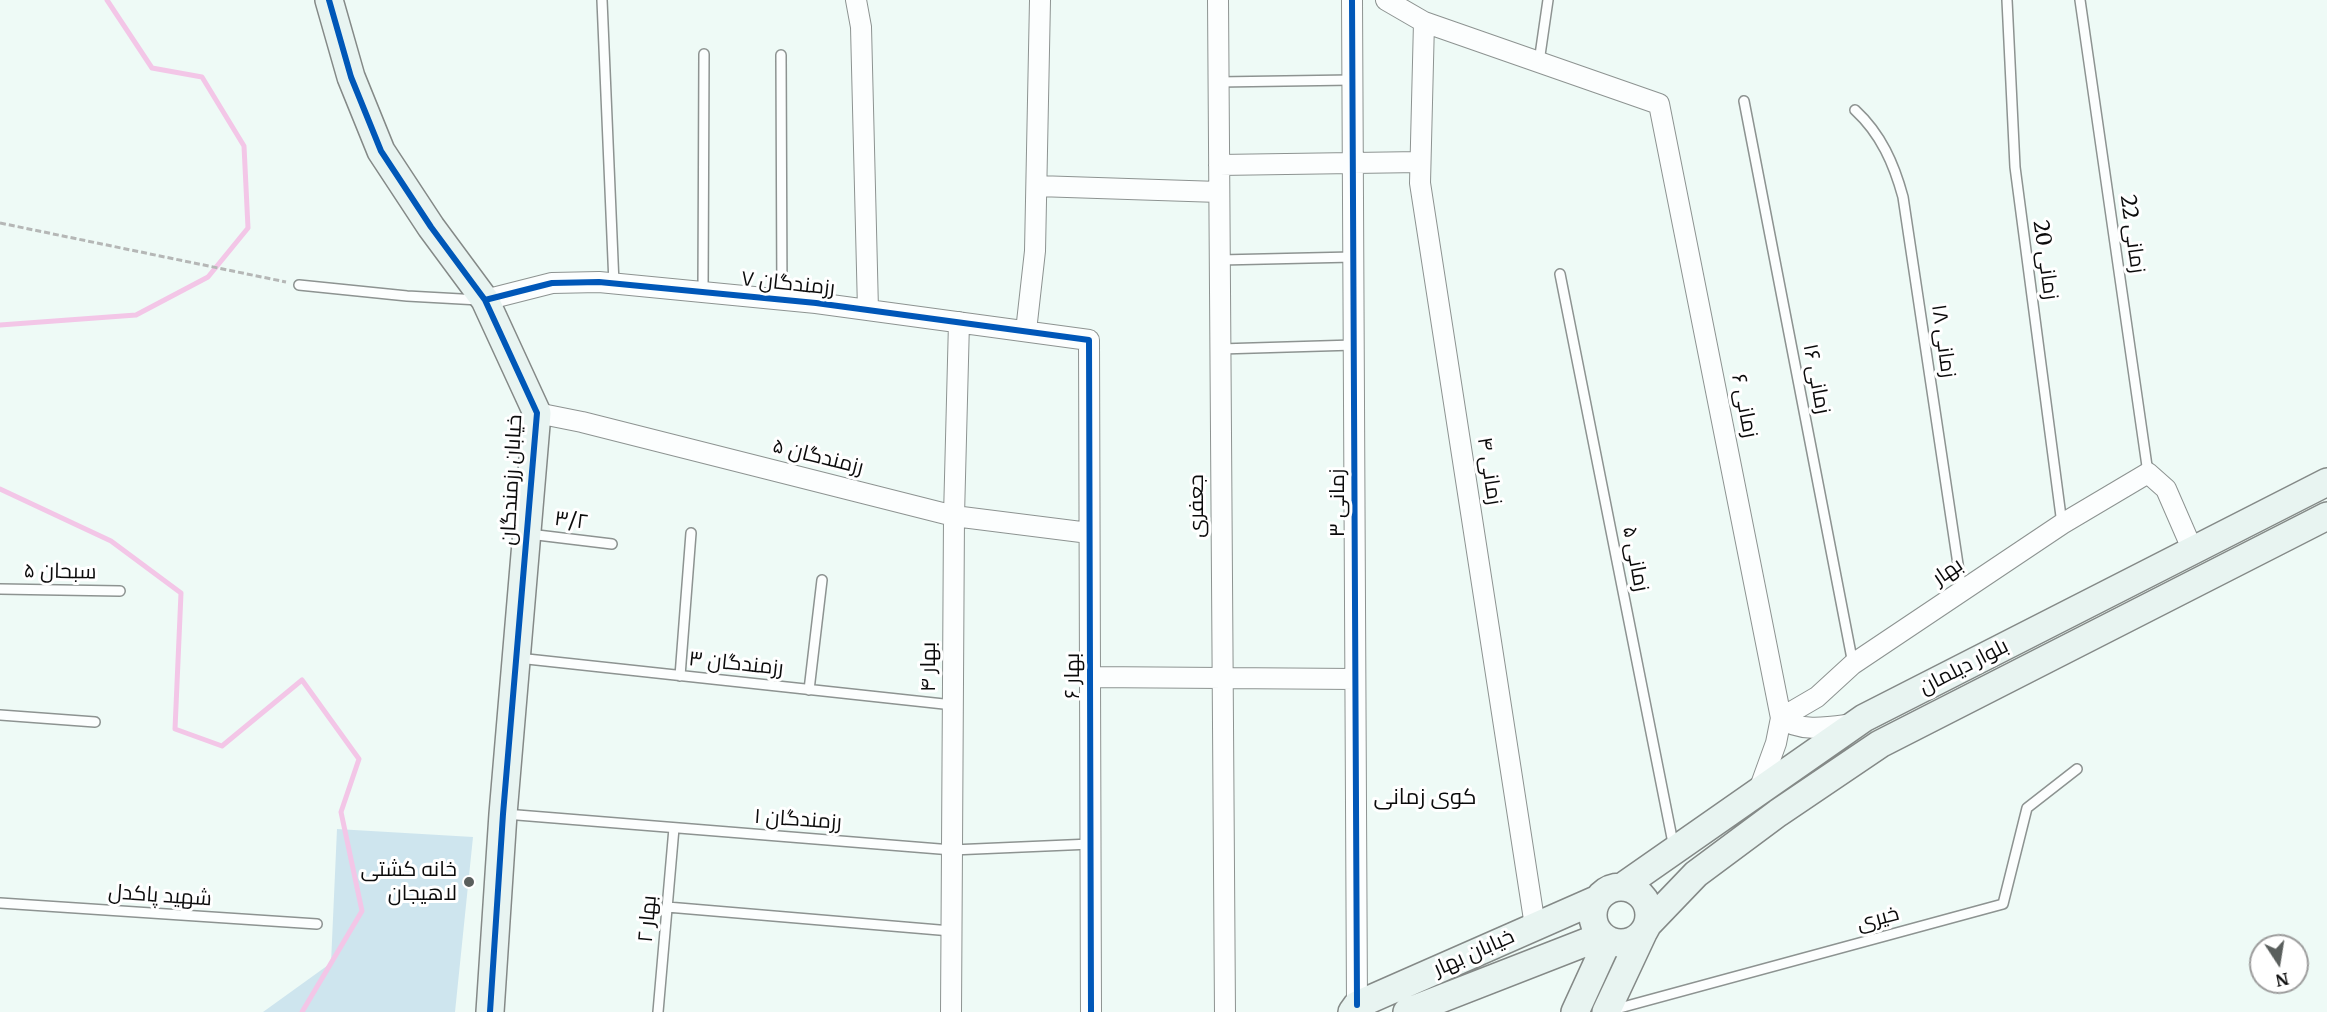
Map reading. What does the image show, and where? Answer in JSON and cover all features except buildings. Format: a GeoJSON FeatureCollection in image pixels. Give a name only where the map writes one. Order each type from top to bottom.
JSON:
{"type":"FeatureCollection","features":[{"type":"Feature","properties":{"kind":"main road","name":"خیابان رزمندگان"},"geometry":{"type":"LineString","coordinates":[[329,0],[351,77],[381,151],[431,227],[485,300],[537,413],[503,814],[490,1012]]}},
{"type":"Feature","properties":{"kind":"main road","name":"بلوار دیلمان"},"geometry":{"type":"LineString","coordinates":[[1622,886],[1856,724],[2327,482]]}},
{"type":"Feature","properties":{"kind":"main road","name":"بلوار دیلمان"},"geometry":{"type":"LineString","coordinates":[[1607,1012],[1646,928],[1696,874],[1778,813],[1880,744],[2327,516]]}},
{"type":"Feature","properties":{"kind":"main road"},"geometry":{"type":"LineString","coordinates":[[2260,517],[2274,544]]}},
{"type":"Feature","properties":{"kind":"main road"},"geometry":{"type":"LineString","coordinates":[[1622,886],[1632,889],[1647,903],[1650,913],[1646,928],[1636,939],[1627,943],[1605,938],[1594,924],[1593,918],[1598,899],[1604,892],[1622,886]]}},
{"type":"Feature","properties":{"kind":"main road","name":"خیابان بهار"},"geometry":{"type":"LineString","coordinates":[[1355,1009],[1598,899]]}},
{"type":"Feature","properties":{"kind":"main road","name":"خیابان بهار"},"geometry":{"type":"LineString","coordinates":[[1407,1012],[1605,938]]}},
{"type":"Feature","properties":{"kind":"main road"},"geometry":{"type":"LineString","coordinates":[[1575,1012],[1605,938]]}},
{"type":"Feature","properties":{"kind":"street"},"geometry":{"type":"LineString","coordinates":[[856,0],[861,27],[868,310]]}},
{"type":"Feature","properties":{"kind":"street"},"geometry":{"type":"LineString","coordinates":[[1026,332],[1035,251],[1040,0]]}},
{"type":"Feature","properties":{"kind":"street","name":"جعفری"},"geometry":{"type":"LineString","coordinates":[[1218,0],[1225,1012]]}},
{"type":"Feature","properties":{"kind":"street","name":"زمانی ۳"},"geometry":{"type":"LineString","coordinates":[[1352,0],[1355,1009]]}},
{"type":"Feature","properties":{"kind":"street"},"geometry":{"type":"LineString","coordinates":[[1386,0],[1424,22],[1539,62]]}},
{"type":"Feature","properties":{"kind":"street","name":"زمانی ۴"},"geometry":{"type":"LineString","coordinates":[[1424,22],[1420,183],[1535,926]]}},
{"type":"Feature","properties":{"kind":"street","name":"زمانی ۶"},"geometry":{"type":"LineString","coordinates":[[1539,62],[1659,104],[1781,718]]}},
{"type":"Feature","properties":{"kind":"street"},"geometry":{"type":"LineString","coordinates":[[1219,165],[1420,162]]}},
{"type":"Feature","properties":{"kind":"street"},"geometry":{"type":"LineString","coordinates":[[1037,186],[1219,192]]}},
{"type":"Feature","properties":{"kind":"street","name":"رزمندگان ۷"},"geometry":{"type":"LineString","coordinates":[[485,300],[552,283],[614,284],[868,310],[1089,340]]}},
{"type":"Feature","properties":{"kind":"street","name":"بهار ۴"},"geometry":{"type":"LineString","coordinates":[[951,1012],[954,516],[959,322]]}},
{"type":"Feature","properties":{"kind":"street","name":"بهار ۶"},"geometry":{"type":"LineString","coordinates":[[1089,340],[1091,1012]]}},
{"type":"Feature","properties":{"kind":"street","name":"رزمندگان ۵"},"geometry":{"type":"LineString","coordinates":[[537,413],[582,422],[954,516],[1089,533]]}},
{"type":"Feature","properties":{"kind":"street"},"geometry":{"type":"LineString","coordinates":[[2148,473],[2166,489],[2193,551]]}},
{"type":"Feature","properties":{"kind":"street","name":"بهار"},"geometry":{"type":"LineString","coordinates":[[1781,718],[1817,697],[1853,664],[2062,524],[2148,473]]}},
{"type":"Feature","properties":{"kind":"street"},"geometry":{"type":"LineString","coordinates":[[1090,677],[1355,679]]}},
{"type":"Feature","properties":{"kind":"street"},"geometry":{"type":"LineString","coordinates":[[1759,790],[1776,743],[1781,718],[1791,726],[1822,727],[1856,724]]}},
{"type":"Feature","properties":{"kind":"lane"},"geometry":{"type":"LineString","coordinates":[[602,0],[614,284]]}},
{"type":"Feature","properties":{"kind":"lane"},"geometry":{"type":"LineString","coordinates":[[1539,62],[1548,0]]}},
{"type":"Feature","properties":{"kind":"lane","name":"زمانی 20"},"geometry":{"type":"LineString","coordinates":[[2007,0],[2015,167],[2062,524]]}},
{"type":"Feature","properties":{"kind":"lane","name":"زمانی 22"},"geometry":{"type":"LineString","coordinates":[[2080,0],[2148,473]]}},
{"type":"Feature","properties":{"kind":"lane"},"geometry":{"type":"LineString","coordinates":[[703,292],[704,54]]}},
{"type":"Feature","properties":{"kind":"lane"},"geometry":{"type":"LineString","coordinates":[[781,56],[782,300]]}},
{"type":"Feature","properties":{"kind":"lane"},"geometry":{"type":"LineString","coordinates":[[1218,82],[1352,80]]}},
{"type":"Feature","properties":{"kind":"lane","name":"زمانی ۱۶"},"geometry":{"type":"LineString","coordinates":[[1744,101],[1853,664]]}},
{"type":"Feature","properties":{"kind":"lane","name":"زمانی ۱۸"},"geometry":{"type":"LineString","coordinates":[[1855,110],[1871,125],[1895,167],[1903,197],[1962,591]]}},
{"type":"Feature","properties":{"kind":"lane"},"geometry":{"type":"LineString","coordinates":[[1220,260],[1353,257]]}},
{"type":"Feature","properties":{"kind":"lane","name":"زمانی ۵"},"geometry":{"type":"LineString","coordinates":[[1560,274],[1674,851]]}},
{"type":"Feature","properties":{"kind":"lane"},"geometry":{"type":"LineString","coordinates":[[299,285],[407,297],[485,300]]}},
{"type":"Feature","properties":{"kind":"lane"},"geometry":{"type":"LineString","coordinates":[[1220,349],[1354,345]]}},
{"type":"Feature","properties":{"kind":"lane"},"geometry":{"type":"LineString","coordinates":[[680,676],[691,533]]}},
{"type":"Feature","properties":{"kind":"lane","name":"۳/۲"},"geometry":{"type":"LineString","coordinates":[[526,534],[612,544]]}},
{"type":"Feature","properties":{"kind":"lane"},"geometry":{"type":"LineString","coordinates":[[809,690],[822,580]]}},
{"type":"Feature","properties":{"kind":"lane","name":"سبحان ۵"},"geometry":{"type":"LineString","coordinates":[[0,589],[120,591]]}},
{"type":"Feature","properties":{"kind":"lane","name":"رزمندگان ۳"},"geometry":{"type":"LineString","coordinates":[[516,658],[953,705]]}},
{"type":"Feature","properties":{"kind":"lane"},"geometry":{"type":"LineString","coordinates":[[0,716],[95,722]]}},
{"type":"Feature","properties":{"kind":"lane","name":"خیری"},"geometry":{"type":"LineString","coordinates":[[1607,1012],[2003,904],[2028,808],[2077,769]]}},
{"type":"Feature","properties":{"kind":"lane","name":"رزمندگان ۱"},"geometry":{"type":"LineString","coordinates":[[503,814],[952,850],[1091,844]]}},
{"type":"Feature","properties":{"kind":"lane","name":"بهار ۲"},"geometry":{"type":"LineString","coordinates":[[658,1012],[674,828]]}},
{"type":"Feature","properties":{"kind":"lane","name":"شهید پاکدل"},"geometry":{"type":"LineString","coordinates":[[0,903],[317,924]]}},
{"type":"Feature","properties":{"kind":"lane"},"geometry":{"type":"LineString","coordinates":[[667,907],[951,931]]}},
{"type":"Feature","properties":{"kind":"path"},"geometry":{"type":"LineString","coordinates":[[0,223],[299,285]]}},
{"type":"Feature","properties":{"kind":"shaded area"},"geometry":{"type":"Polygon","coordinates":[[[337,829],[473,837],[455,1012],[263,1012],[331,963],[337,829]]]}},
{"type":"Feature","properties":{"kind":"waterway"},"geometry":{"type":"LineString","coordinates":[[0,325],[136,315],[208,277],[248,228],[244,146],[202,77],[152,68],[107,0]]}},
{"type":"Feature","properties":{"kind":"waterway"},"geometry":{"type":"LineString","coordinates":[[0,489],[111,541],[181,593],[175,729],[222,746],[302,680],[359,759],[341,812],[362,911],[302,1012]]}},
{"type":"Feature","properties":{"kind":"cycle path"},"geometry":{"type":"LineString","coordinates":[[329,0],[351,77],[381,151],[431,227],[485,300],[537,413],[503,814],[490,1012]]}},
{"type":"Feature","properties":{"kind":"cycle path"},"geometry":{"type":"LineString","coordinates":[[1352,0],[1357,1005]]}},
{"type":"Feature","properties":{"kind":"cycle path"},"geometry":{"type":"LineString","coordinates":[[485,300],[552,283],[599,282],[816,303],[1089,340],[1091,1012]]}},
{"type":"Feature","properties":{"kind":"place","name":"خانه کشتی لاهیجان"},"geometry":{"type":"Point","coordinates":[469,882]}},
{"type":"Feature","properties":{"kind":"district","name":"کوی زمانی"},"geometry":{"type":"Point","coordinates":[1425,798]}}]}
